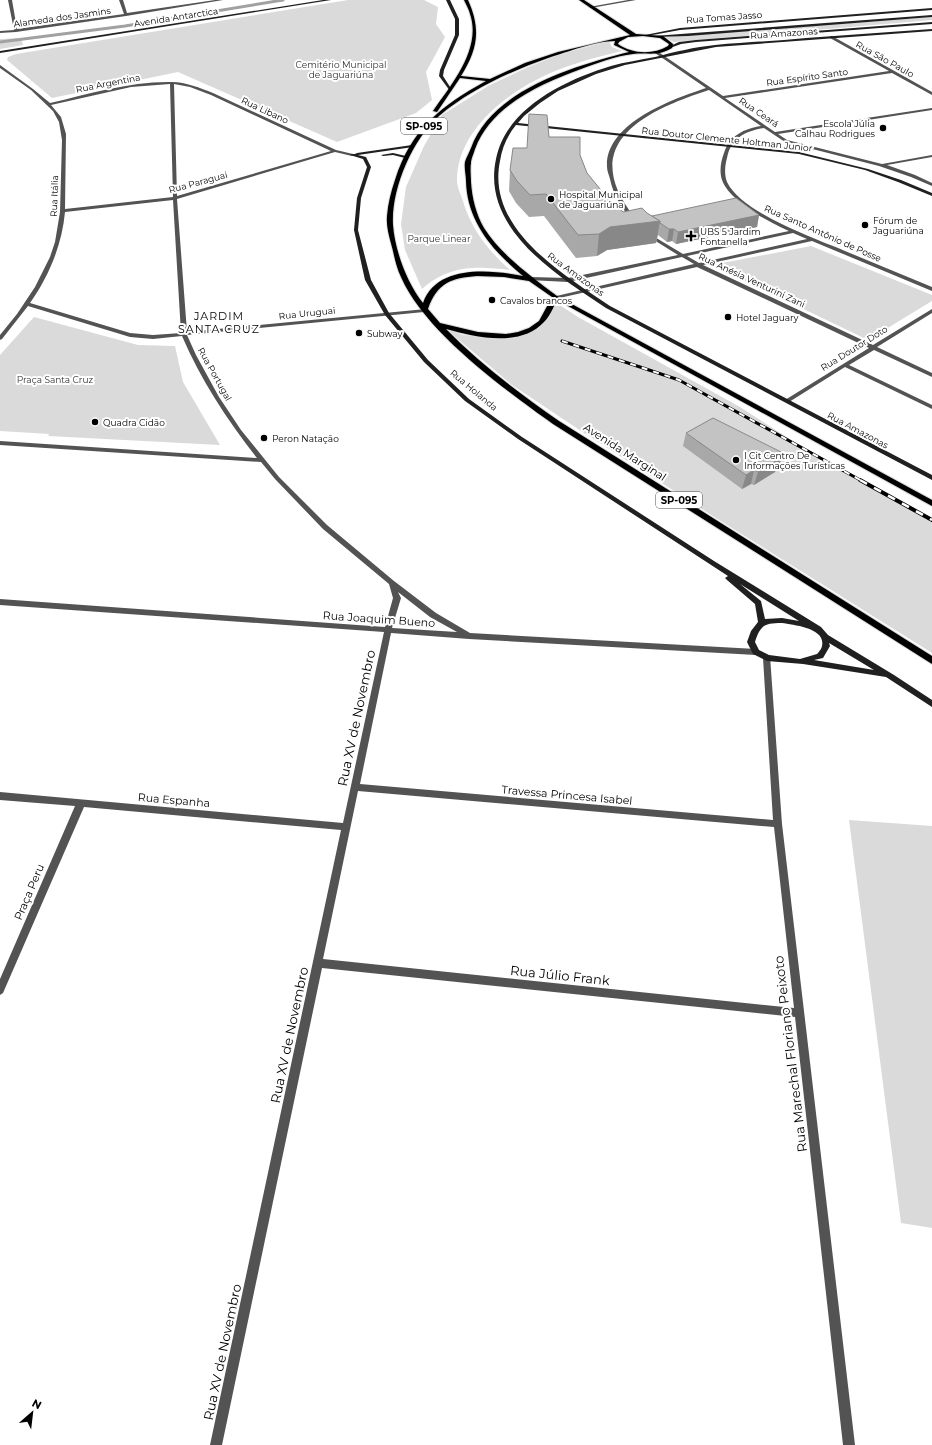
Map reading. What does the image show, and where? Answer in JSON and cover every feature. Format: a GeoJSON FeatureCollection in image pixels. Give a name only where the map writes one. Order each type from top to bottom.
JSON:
{"type":"FeatureCollection","features":[{"type":"Feature","properties":{"kind":"main road","name":"SP-095"},"geometry":{"type":"LineString","coordinates":[[438,324],[424,310],[404,278],[390,224],[392,200],[405,157],[459,77],[468,61],[474,36],[473,14],[466,0]]}},
{"type":"Feature","properties":{"kind":"main road"},"geometry":{"type":"LineString","coordinates":[[581,0],[634,35]]}},
{"type":"Feature","properties":{"kind":"main road","name":"SP-095"},"geometry":{"type":"LineString","coordinates":[[425,126],[444,108],[491,80],[545,57],[580,47],[634,35],[647,35],[667,40],[671,44],[670,47]]}},
{"type":"Feature","properties":{"kind":"main road"},"geometry":{"type":"LineString","coordinates":[[621,38],[617,40],[616,44],[619,47],[636,52]]}},
{"type":"Feature","properties":{"kind":"main road"},"geometry":{"type":"LineString","coordinates":[[670,47],[666,50],[656,52],[636,52],[549,79],[518,96],[501,110],[482,129],[471,147],[467,165],[466,181],[470,200],[480,226],[517,268],[555,297],[932,503]]}},
{"type":"Feature","properties":{"kind":"main road"},"geometry":{"type":"LineString","coordinates":[[459,77],[491,80]]}},
{"type":"Feature","properties":{"kind":"main road"},"geometry":{"type":"LineString","coordinates":[[424,310],[430,294],[439,285],[455,278],[485,273],[506,274],[531,279]]}},
{"type":"Feature","properties":{"kind":"main road"},"geometry":{"type":"LineString","coordinates":[[438,324],[461,332],[486,336],[509,336],[529,330],[542,321],[555,297]]}},
{"type":"Feature","properties":{"kind":"main road","name":"Avenida Marginal"},"geometry":{"type":"LineString","coordinates":[[438,324],[458,345],[505,387],[576,434],[932,661]]}},
{"type":"Feature","properties":{"kind":"street"},"geometry":{"type":"LineString","coordinates":[[10,0],[16,31]]}},
{"type":"Feature","properties":{"kind":"street"},"geometry":{"type":"LineString","coordinates":[[121,0],[126,15]]}},
{"type":"Feature","properties":{"kind":"street","name":"Alameda dos Jasmins"},"geometry":{"type":"LineString","coordinates":[[0,32],[16,31],[221,0]]}},
{"type":"Feature","properties":{"kind":"street","name":"Avenida Antarctica"},"geometry":{"type":"LineString","coordinates":[[0,52],[329,0]]}},
{"type":"Feature","properties":{"kind":"street"},"geometry":{"type":"LineString","coordinates":[[448,0],[457,19],[457,35],[442,70],[442,76],[450,90]]}},
{"type":"Feature","properties":{"kind":"street"},"geometry":{"type":"LineString","coordinates":[[592,7],[634,0]]}},
{"type":"Feature","properties":{"kind":"street","name":"Rua Tomas Jasso"},"geometry":{"type":"LineString","coordinates":[[647,35],[680,29],[932,9]]}},
{"type":"Feature","properties":{"kind":"street"},"geometry":{"type":"LineString","coordinates":[[653,36],[688,35],[932,16]]}},
{"type":"Feature","properties":{"kind":"street"},"geometry":{"type":"LineString","coordinates":[[670,47],[680,43],[696,41],[932,23]]}},
{"type":"Feature","properties":{"kind":"street","name":"Rua Amazonas"},"geometry":{"type":"LineString","coordinates":[[932,30],[692,49],[633,62],[589,75],[542,99],[514,124],[502,145],[496,162],[496,182],[506,216],[521,238],[542,259],[568,280],[608,307],[932,478]]}},
{"type":"Feature","properties":{"kind":"street","name":"Rua São Paulo"},"geometry":{"type":"LineString","coordinates":[[831,37],[932,94]]}},
{"type":"Feature","properties":{"kind":"street","name":"Avenida Antarctica"},"geometry":{"type":"LineString","coordinates":[[0,57],[25,49]]}},
{"type":"Feature","properties":{"kind":"street","name":"Rua Ceará"},"geometry":{"type":"LineString","coordinates":[[656,52],[786,141],[881,165],[913,176],[932,185]]}},
{"type":"Feature","properties":{"kind":"street","name":"Rua Itália"},"geometry":{"type":"LineString","coordinates":[[0,66],[49,104],[59,115],[63,124],[61,228],[54,255],[27,304],[0,338]]}},
{"type":"Feature","properties":{"kind":"street","name":"Rua Espírito Santo"},"geometry":{"type":"LineString","coordinates":[[723,97],[893,72]]}},
{"type":"Feature","properties":{"kind":"street","name":"Rua Argentina"},"geometry":{"type":"LineString","coordinates":[[49,104],[131,86],[172,83]]}},
{"type":"Feature","properties":{"kind":"street","name":"Rua Libano"},"geometry":{"type":"LineString","coordinates":[[172,83],[191,86],[212,94],[335,151],[352,155]]}},
{"type":"Feature","properties":{"kind":"street","name":"Rua Portugal"},"geometry":{"type":"LineString","coordinates":[[172,83],[175,198],[184,334],[193,355],[216,397],[239,431],[277,478],[325,527],[392,583],[433,614],[469,636]]}},
{"type":"Feature","properties":{"kind":"street"},"geometry":{"type":"LineString","coordinates":[[638,223],[623,207],[610,178],[610,155],[620,136],[640,118],[661,105],[710,88]]}},
{"type":"Feature","properties":{"kind":"street"},"geometry":{"type":"LineString","coordinates":[[776,133],[932,109]]}},
{"type":"Feature","properties":{"kind":"street","name":"Rua Doutor Clemente Holtman Junior"},"geometry":{"type":"LineString","coordinates":[[514,124],[620,136],[799,153],[837,160],[870,169],[932,195]]}},
{"type":"Feature","properties":{"kind":"street"},"geometry":{"type":"LineString","coordinates":[[728,146],[736,136],[749,130],[765,126]]}},
{"type":"Feature","properties":{"kind":"street"},"geometry":{"type":"LineString","coordinates":[[352,155],[412,146]]}},
{"type":"Feature","properties":{"kind":"street","name":"Rua Santo Antônio de Posse"},"geometry":{"type":"LineString","coordinates":[[728,146],[722,170],[726,185],[741,200],[764,216],[795,231],[932,289]]}},
{"type":"Feature","properties":{"kind":"street","name":"Rua Paraguai"},"geometry":{"type":"LineString","coordinates":[[62,211],[175,198],[335,151]]}},
{"type":"Feature","properties":{"kind":"street"},"geometry":{"type":"LineString","coordinates":[[352,155],[365,158],[393,154],[405,157]]}},
{"type":"Feature","properties":{"kind":"street"},"geometry":{"type":"LineString","coordinates":[[881,165],[932,156]]}},
{"type":"Feature","properties":{"kind":"street","name":"Rua Holanda"},"geometry":{"type":"LineString","coordinates":[[365,158],[369,167],[359,198],[356,230],[368,280],[387,314],[426,361],[467,400],[520,438],[712,563]]}},
{"type":"Feature","properties":{"kind":"street","name":"Rua Anésia Venturini Zani"},"geometry":{"type":"LineString","coordinates":[[642,228],[698,265],[932,375]]}},
{"type":"Feature","properties":{"kind":"street"},"geometry":{"type":"LineString","coordinates":[[531,279],[568,280],[795,231]]}},
{"type":"Feature","properties":{"kind":"street"},"geometry":{"type":"LineString","coordinates":[[555,297],[813,239]]}},
{"type":"Feature","properties":{"kind":"street","name":"Rua Uruguai"},"geometry":{"type":"LineString","coordinates":[[27,304],[130,335],[153,337],[424,310]]}},
{"type":"Feature","properties":{"kind":"street","name":"Rua Doutor Doto"},"geometry":{"type":"LineString","coordinates":[[786,401],[932,311]]}},
{"type":"Feature","properties":{"kind":"street"},"geometry":{"type":"LineString","coordinates":[[845,364],[932,407]]}},
{"type":"Feature","properties":{"kind":"street"},"geometry":{"type":"LineString","coordinates":[[0,443],[262,460]]}},
{"type":"Feature","properties":{"kind":"street"},"geometry":{"type":"LineString","coordinates":[[712,563],[758,603],[762,623]]}},
{"type":"Feature","properties":{"kind":"street"},"geometry":{"type":"LineString","coordinates":[[712,563],[818,629],[825,637],[932,704]]}},
{"type":"Feature","properties":{"kind":"street","name":"Rua XV de Novembro"},"geometry":{"type":"LineString","coordinates":[[216,1445],[388,630],[397,598],[392,583]]}},
{"type":"Feature","properties":{"kind":"street","name":"Rua Joaquim Bueno"},"geometry":{"type":"LineString","coordinates":[[0,602],[469,636],[756,652]]}},
{"type":"Feature","properties":{"kind":"street"},"geometry":{"type":"LineString","coordinates":[[818,629],[800,622],[780,620],[762,623],[754,631],[751,642],[756,652],[767,658],[843,667],[891,677]]}},
{"type":"Feature","properties":{"kind":"street"},"geometry":{"type":"LineString","coordinates":[[800,662],[820,656],[826,646],[825,637]]}},
{"type":"Feature","properties":{"kind":"street","name":"Rua Marechal Floriano Peixoto"},"geometry":{"type":"LineString","coordinates":[[767,658],[778,824],[849,1445]]}},
{"type":"Feature","properties":{"kind":"street","name":"Travessa Princesa Isabel"},"geometry":{"type":"LineString","coordinates":[[355,787],[778,824]]}},
{"type":"Feature","properties":{"kind":"street","name":"Rua Espanha"},"geometry":{"type":"LineString","coordinates":[[0,796],[346,827]]}},
{"type":"Feature","properties":{"kind":"street","name":"Praça Peru"},"geometry":{"type":"LineString","coordinates":[[0,990],[81,803]]}},
{"type":"Feature","properties":{"kind":"street","name":"Rua Júlio Frank"},"geometry":{"type":"LineString","coordinates":[[318,963],[800,1013]]}},
{"type":"Feature","properties":{"kind":"green space","name":"Cemitério Municipal de Jaguariúna"},"geometry":{"type":"Polygon","coordinates":[[[348,0],[424,0],[438,7],[436,24],[445,37],[426,72],[432,100],[416,113],[337,142],[178,72],[52,98],[7,60],[8,57],[16,54],[348,0]]]}},
{"type":"Feature","properties":{"kind":"green space"},"geometry":{"type":"Polygon","coordinates":[[[932,17],[932,20],[674,42],[664,37],[932,17]]]}},
{"type":"Feature","properties":{"kind":"green space"},"geometry":{"type":"Polygon","coordinates":[[[21,38],[23,45],[0,49],[0,39],[21,38]]]}},
{"type":"Feature","properties":{"kind":"green space","name":"Parque Linear"},"geometry":{"type":"Polygon","coordinates":[[[609,41],[612,47],[622,51],[567,67],[546,75],[522,88],[508,97],[483,120],[472,134],[464,148],[459,164],[457,180],[466,209],[480,237],[510,270],[474,268],[453,271],[442,275],[422,289],[405,250],[401,224],[406,187],[424,146],[442,115],[488,86],[526,68],[561,54],[609,41]]]}},
{"type":"Feature","properties":{"kind":"green space"},"geometry":{"type":"Polygon","coordinates":[[[811,246],[932,295],[932,301],[868,340],[712,265],[811,246]]]}},
{"type":"Feature","properties":{"kind":"green space"},"geometry":{"type":"Polygon","coordinates":[[[555,302],[578,317],[740,407],[827,463],[932,521],[932,653],[719,520],[512,385],[445,328],[463,335],[485,337],[511,336],[531,330],[555,302]]]}},
{"type":"Feature","properties":{"kind":"green space","name":"Praça Santa Cruz"},"geometry":{"type":"Polygon","coordinates":[[[34,317],[138,345],[175,346],[183,382],[220,445],[48,436],[49,434],[0,431],[0,355],[34,317]]]}},
{"type":"Feature","properties":{"kind":"green space"},"geometry":{"type":"Polygon","coordinates":[[[849,820],[932,826],[932,1228],[901,1223],[849,820]]]}},
{"type":"Feature","properties":{"kind":"building"},"geometry":{"type":"Polygon","coordinates":[[[529,114],[547,115],[549,137],[580,137],[580,155],[587,173],[605,195],[623,212],[642,208],[660,221],[610,227],[599,234],[578,235],[546,194],[530,195],[517,181],[510,170],[513,148],[527,148],[529,114]]]}},
{"type":"Feature","properties":{"kind":"building"},"geometry":{"type":"Polygon","coordinates":[[[736,198],[759,215],[678,232],[674,229],[669,229],[652,216],[736,198]]]}},
{"type":"Feature","properties":{"kind":"building"},"geometry":{"type":"Polygon","coordinates":[[[713,418],[783,453],[776,457],[779,459],[758,472],[754,470],[746,475],[686,433],[713,418]]]}},
{"type":"Feature","properties":{"kind":"waterway"},"geometry":{"type":"LineString","coordinates":[[0,42],[125,26],[283,0]]}},
{"type":"Feature","properties":{"kind":"railway"},"geometry":{"type":"LineString","coordinates":[[562,341],[679,380],[862,481]]}},
{"type":"Feature","properties":{"kind":"railway"},"geometry":{"type":"LineString","coordinates":[[860,480],[932,520]]}},
{"type":"Feature","properties":{"kind":"place","name":"Escola Júlia Calhau Rodrigues"},"geometry":{"type":"Point","coordinates":[883,128]}},
{"type":"Feature","properties":{"kind":"place","name":"Hospital Municipal de Jaguariúna"},"geometry":{"type":"Point","coordinates":[551,199]}},
{"type":"Feature","properties":{"kind":"place","name":"Fórum de Jaguariúna"},"geometry":{"type":"Point","coordinates":[865,225]}},
{"type":"Feature","properties":{"kind":"place","name":"UBS 5 Jardim Fontanella"},"geometry":{"type":"Point","coordinates":[691,236]}},
{"type":"Feature","properties":{"kind":"place","name":"Cavalos brancos"},"geometry":{"type":"Point","coordinates":[492,300]}},
{"type":"Feature","properties":{"kind":"place","name":"Hotel Jaguary"},"geometry":{"type":"Point","coordinates":[728,317]}},
{"type":"Feature","properties":{"kind":"place","name":"Subway"},"geometry":{"type":"Point","coordinates":[359,333]}},
{"type":"Feature","properties":{"kind":"place","name":"Quadra Cidão"},"geometry":{"type":"Point","coordinates":[95,422]}},
{"type":"Feature","properties":{"kind":"place","name":"Peron Natação"},"geometry":{"type":"Point","coordinates":[264,438]}},
{"type":"Feature","properties":{"kind":"place","name":"I Cit Centro De Informações Turísticas"},"geometry":{"type":"Point","coordinates":[736,460]}},
{"type":"Feature","properties":{"kind":"district","name":"JARDIM SANTA CRUZ"},"geometry":{"type":"Point","coordinates":[219,322]}}]}
